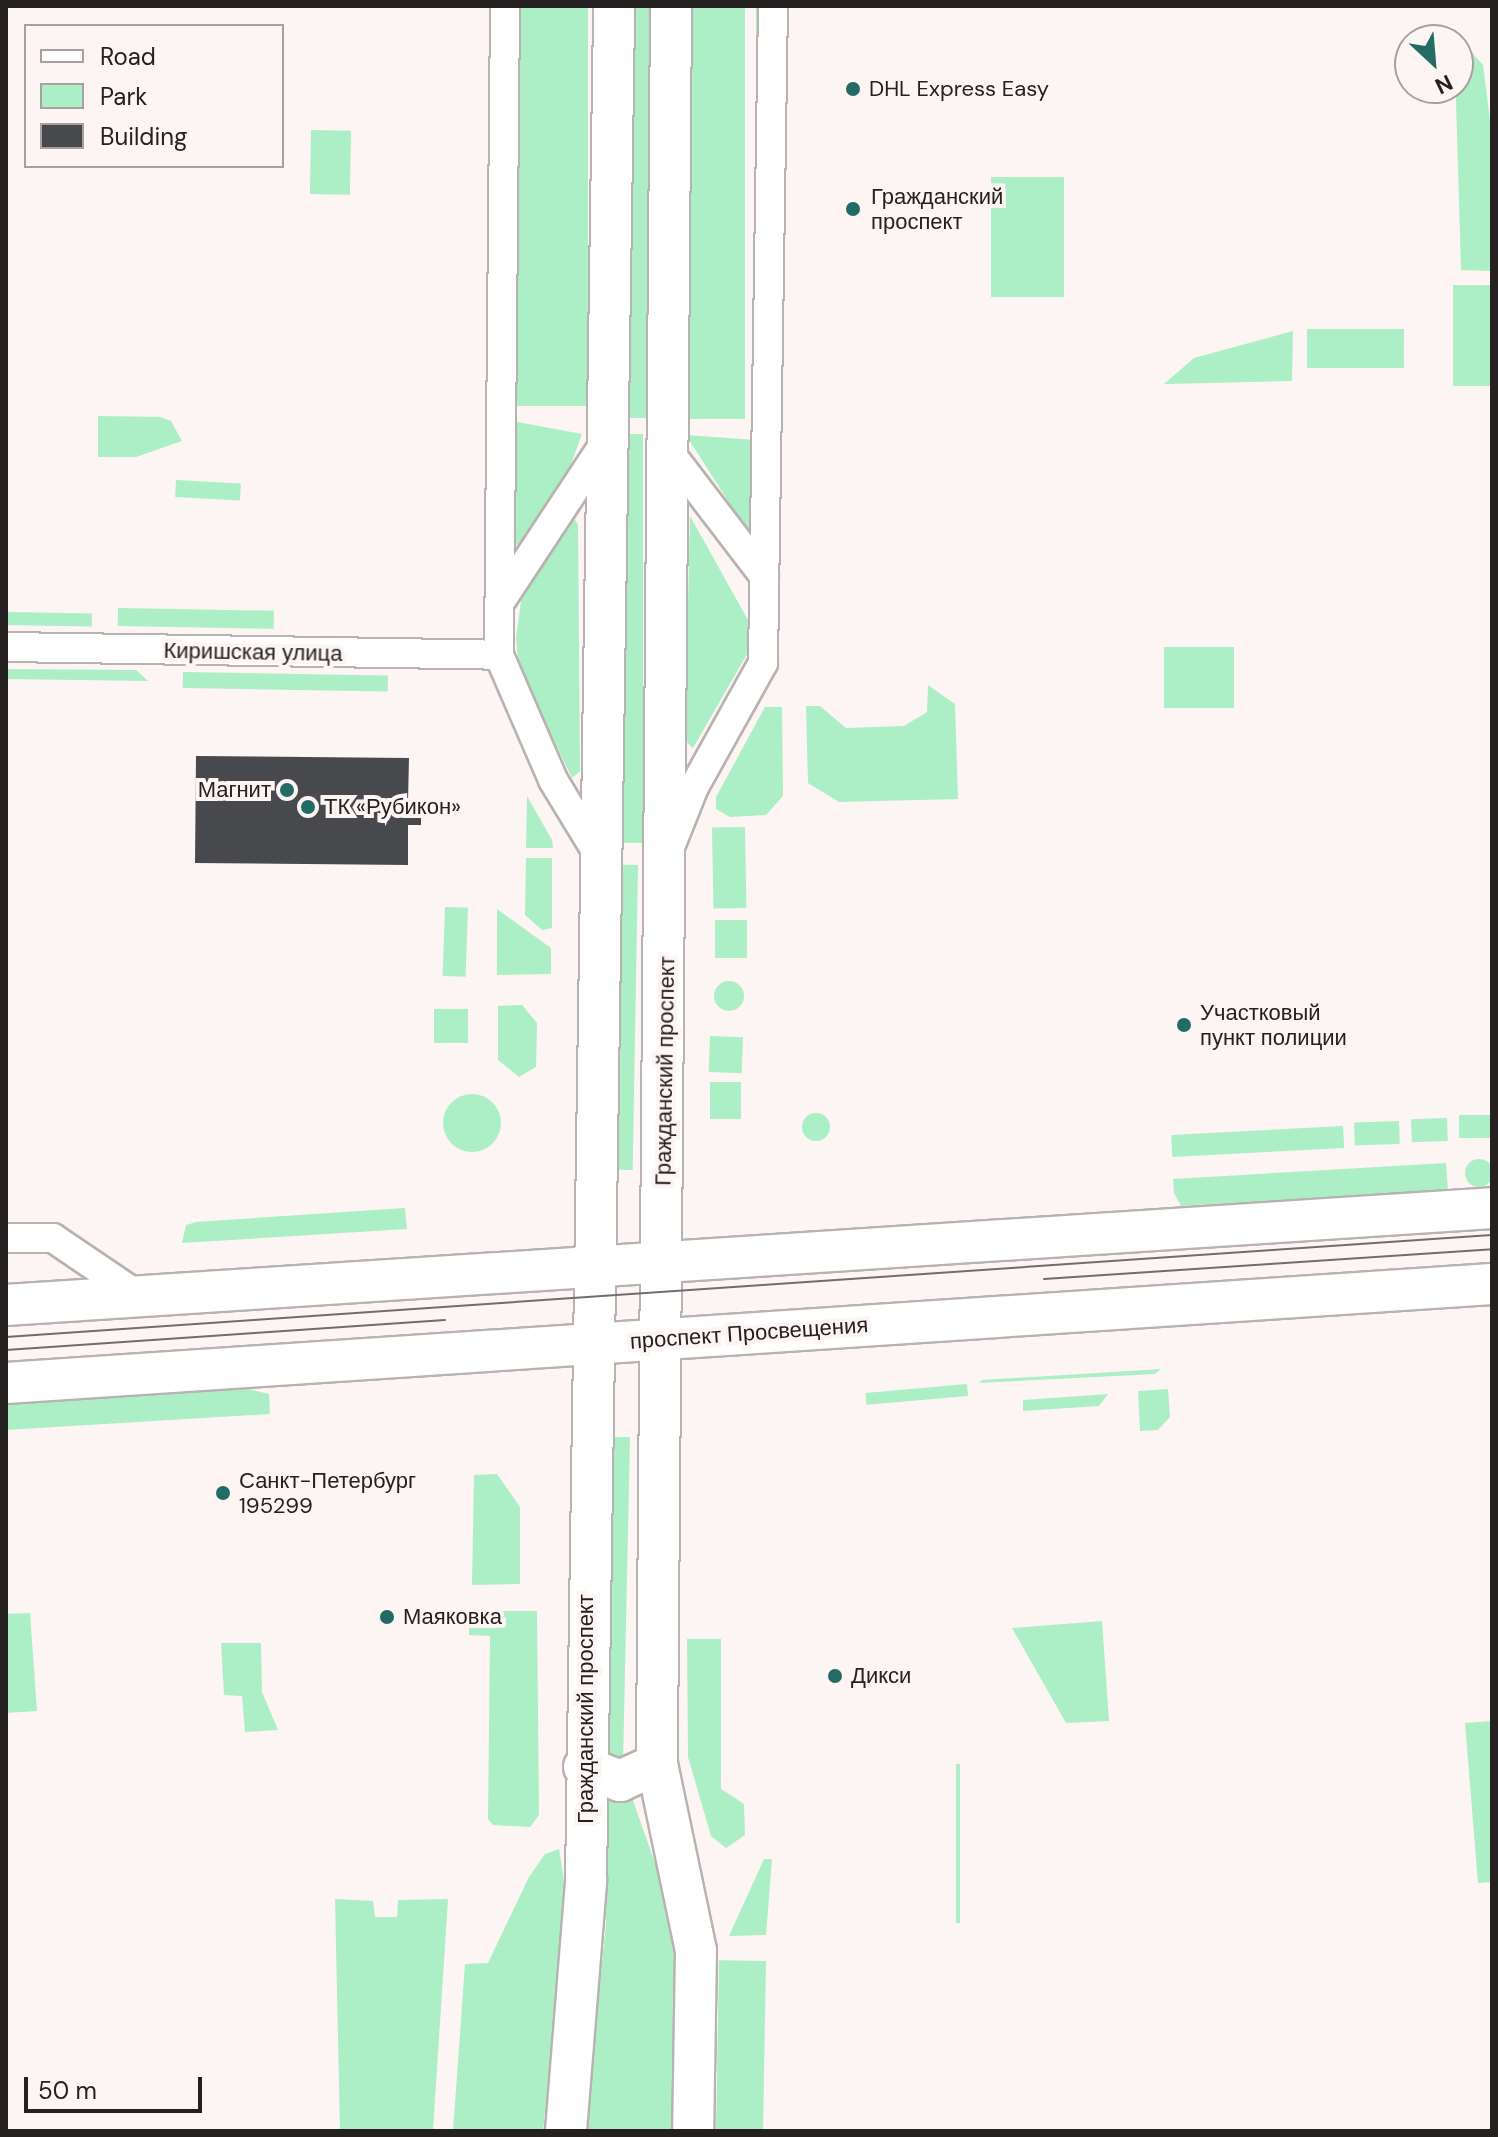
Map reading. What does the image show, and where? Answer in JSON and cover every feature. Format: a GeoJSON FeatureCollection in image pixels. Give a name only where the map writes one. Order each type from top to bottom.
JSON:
{"type":"FeatureCollection","features":[{"type":"Feature","properties":{"kind":"main road","name":"Гражданский проспект"},"geometry":{"type":"LineString","coordinates":[[566,2131],[582,1987],[598,854],[605,781],[614,6]]}},
{"type":"Feature","properties":{"kind":"main road","name":"Гражданский проспект"},"geometry":{"type":"LineString","coordinates":[[671,6],[663,782],[669,851],[657,1764],[696,1950],[693,2131]]}},
{"type":"Feature","properties":{"kind":"main road"},"geometry":{"type":"LineString","coordinates":[[6,1305],[1492,1208]]}},
{"type":"Feature","properties":{"kind":"main road","name":"проспект Просвещения"},"geometry":{"type":"LineString","coordinates":[[6,1383],[1492,1284]]}},
{"type":"Feature","properties":{"kind":"main road"},"geometry":{"type":"LineString","coordinates":[[584,1767],[620,1781],[657,1764]]}},
{"type":"Feature","properties":{"kind":"street"},"geometry":{"type":"LineString","coordinates":[[505,6],[499,655],[553,780],[598,854]]}},
{"type":"Feature","properties":{"kind":"street"},"geometry":{"type":"LineString","coordinates":[[669,851],[694,787],[763,663],[773,6]]}},
{"type":"Feature","properties":{"kind":"street"},"geometry":{"type":"LineString","coordinates":[[501,599],[608,440]]}},
{"type":"Feature","properties":{"kind":"street"},"geometry":{"type":"LineString","coordinates":[[667,449],[764,576]]}},
{"type":"Feature","properties":{"kind":"street","name":"Киришская улица"},"geometry":{"type":"LineString","coordinates":[[6,647],[499,655]]}},
{"type":"Feature","properties":{"kind":"street"},"geometry":{"type":"LineString","coordinates":[[6,1238],[53,1238],[140,1297]]}},
{"type":"Feature","properties":{"kind":"green space"},"geometry":{"type":"Polygon","coordinates":[[[517,6],[588,6],[588,406],[517,406],[517,6]]]}},
{"type":"Feature","properties":{"kind":"green space"},"geometry":{"type":"Polygon","coordinates":[[[630,6],[649,6],[649,418],[630,418],[630,6]]]}},
{"type":"Feature","properties":{"kind":"green space"},"geometry":{"type":"Polygon","coordinates":[[[689,6],[745,6],[745,419],[689,419],[689,6]]]}},
{"type":"Feature","properties":{"kind":"green space"},"geometry":{"type":"Polygon","coordinates":[[[756,6],[762,6],[762,425],[756,425],[756,6]]]}},
{"type":"Feature","properties":{"kind":"green space"},"geometry":{"type":"Polygon","coordinates":[[[1474,55],[1483,65],[1492,136],[1492,271],[1461,270],[1456,104],[1474,104],[1474,55]]]}},
{"type":"Feature","properties":{"kind":"green space"},"geometry":{"type":"Polygon","coordinates":[[[311,130],[351,131],[350,195],[310,194],[311,130]]]}},
{"type":"Feature","properties":{"kind":"green space"},"geometry":{"type":"Polygon","coordinates":[[[991,177],[1064,177],[1064,297],[991,297],[991,177]]]}},
{"type":"Feature","properties":{"kind":"green space"},"geometry":{"type":"Polygon","coordinates":[[[1453,285],[1492,285],[1492,386],[1453,386],[1453,285]]]}},
{"type":"Feature","properties":{"kind":"green space"},"geometry":{"type":"Polygon","coordinates":[[[1307,329],[1404,329],[1404,368],[1307,368],[1307,329]]]}},
{"type":"Feature","properties":{"kind":"green space"},"geometry":{"type":"Polygon","coordinates":[[[1293,331],[1292,381],[1164,384],[1194,358],[1293,331]]]}},
{"type":"Feature","properties":{"kind":"green space"},"geometry":{"type":"Polygon","coordinates":[[[98,416],[160,417],[171,421],[182,441],[136,457],[98,457],[98,416]]]}},
{"type":"Feature","properties":{"kind":"green space"},"geometry":{"type":"Polygon","coordinates":[[[512,421],[582,434],[570,467],[519,545],[514,544],[512,421]]]}},
{"type":"Feature","properties":{"kind":"green space"},"geometry":{"type":"Polygon","coordinates":[[[624,434],[643,434],[643,843],[624,843],[624,434]]]}},
{"type":"Feature","properties":{"kind":"green space"},"geometry":{"type":"Polygon","coordinates":[[[686,435],[756,440],[752,529],[746,529],[686,435]]]}},
{"type":"Feature","properties":{"kind":"green space"},"geometry":{"type":"Polygon","coordinates":[[[176,480],[241,483],[240,500],[175,497],[176,480]]]}},
{"type":"Feature","properties":{"kind":"green space"},"geometry":{"type":"Polygon","coordinates":[[[572,515],[578,525],[580,771],[572,778],[519,668],[516,638],[522,594],[572,515]]]}},
{"type":"Feature","properties":{"kind":"green space"},"geometry":{"type":"Polygon","coordinates":[[[690,516],[753,629],[754,642],[693,748],[685,741],[690,516]]]}},
{"type":"Feature","properties":{"kind":"green space"},"geometry":{"type":"Polygon","coordinates":[[[118,608],[274,611],[274,629],[118,626],[118,608]]]}},
{"type":"Feature","properties":{"kind":"green space"},"geometry":{"type":"Polygon","coordinates":[[[6,612],[92,614],[92,626],[6,625],[6,612]]]}},
{"type":"Feature","properties":{"kind":"green space"},"geometry":{"type":"Polygon","coordinates":[[[1164,647],[1234,647],[1234,708],[1164,708],[1164,647]]]}},
{"type":"Feature","properties":{"kind":"green space"},"geometry":{"type":"Polygon","coordinates":[[[6,669],[136,670],[148,681],[6,679],[6,669]]]}},
{"type":"Feature","properties":{"kind":"green space"},"geometry":{"type":"Polygon","coordinates":[[[183,672],[388,676],[388,692],[183,688],[183,672]]]}},
{"type":"Feature","properties":{"kind":"green space"},"geometry":{"type":"Polygon","coordinates":[[[928,685],[955,704],[958,799],[839,802],[808,783],[806,706],[820,706],[846,728],[904,726],[927,712],[928,685]]]}},
{"type":"Feature","properties":{"kind":"green space"},"geometry":{"type":"Polygon","coordinates":[[[765,707],[782,707],[783,796],[766,815],[730,817],[716,809],[716,797],[765,707]]]}},
{"type":"Feature","properties":{"kind":"green space"},"geometry":{"type":"Polygon","coordinates":[[[527,796],[552,840],[553,848],[526,848],[527,796]]]}},
{"type":"Feature","properties":{"kind":"green space"},"geometry":{"type":"Polygon","coordinates":[[[745,827],[746,908],[713,909],[712,828],[745,827]]]}},
{"type":"Feature","properties":{"kind":"green space"},"geometry":{"type":"Polygon","coordinates":[[[526,858],[552,858],[552,928],[542,930],[525,915],[526,858]]]}},
{"type":"Feature","properties":{"kind":"green space"},"geometry":{"type":"Polygon","coordinates":[[[619,865],[638,865],[633,1170],[614,1170],[619,865]]]}},
{"type":"Feature","properties":{"kind":"green space"},"geometry":{"type":"Polygon","coordinates":[[[445,907],[468,908],[466,977],[443,976],[445,907]]]}},
{"type":"Feature","properties":{"kind":"green space"},"geometry":{"type":"Polygon","coordinates":[[[497,909],[551,948],[551,974],[497,975],[497,909]]]}},
{"type":"Feature","properties":{"kind":"green space"},"geometry":{"type":"Polygon","coordinates":[[[715,920],[747,920],[747,958],[715,958],[715,920]]]}},
{"type":"Feature","properties":{"kind":"green space"},"geometry":{"type":"Polygon","coordinates":[[[729,981],[740,985],[744,996],[740,1007],[729,1011],[718,1007],[714,996],[718,985],[729,981]]]}},
{"type":"Feature","properties":{"kind":"green space"},"geometry":{"type":"Polygon","coordinates":[[[522,1005],[537,1023],[536,1067],[519,1077],[498,1060],[498,1006],[522,1005]]]}},
{"type":"Feature","properties":{"kind":"green space"},"geometry":{"type":"Polygon","coordinates":[[[434,1009],[468,1009],[468,1043],[434,1043],[434,1009]]]}},
{"type":"Feature","properties":{"kind":"green space"},"geometry":{"type":"Polygon","coordinates":[[[710,1036],[743,1037],[742,1073],[709,1072],[710,1036]]]}},
{"type":"Feature","properties":{"kind":"green space"},"geometry":{"type":"Polygon","coordinates":[[[710,1082],[741,1082],[741,1119],[710,1119],[710,1082]]]}},
{"type":"Feature","properties":{"kind":"green space"},"geometry":{"type":"Polygon","coordinates":[[[472,1094],[492,1103],[501,1123],[492,1143],[472,1152],[452,1143],[443,1123],[452,1103],[472,1094]]]}},
{"type":"Feature","properties":{"kind":"green space"},"geometry":{"type":"Polygon","coordinates":[[[816,1113],[826,1117],[830,1127],[826,1137],[816,1141],[806,1137],[802,1127],[806,1117],[816,1113]]]}},
{"type":"Feature","properties":{"kind":"green space"},"geometry":{"type":"Polygon","coordinates":[[[1459,1115],[1492,1115],[1492,1138],[1459,1138],[1459,1115]]]}},
{"type":"Feature","properties":{"kind":"green space"},"geometry":{"type":"Polygon","coordinates":[[[1447,1118],[1448,1141],[1412,1142],[1411,1119],[1447,1118]]]}},
{"type":"Feature","properties":{"kind":"green space"},"geometry":{"type":"Polygon","coordinates":[[[1399,1121],[1400,1144],[1355,1146],[1354,1123],[1399,1121]]]}},
{"type":"Feature","properties":{"kind":"green space"},"geometry":{"type":"Polygon","coordinates":[[[1343,1126],[1344,1148],[1172,1157],[1171,1135],[1343,1126]]]}},
{"type":"Feature","properties":{"kind":"green space"},"geometry":{"type":"Polygon","coordinates":[[[1479,1159],[1489,1163],[1493,1173],[1489,1183],[1479,1187],[1469,1183],[1465,1173],[1469,1163],[1479,1159]]]}},
{"type":"Feature","properties":{"kind":"green space"},"geometry":{"type":"Polygon","coordinates":[[[1446,1163],[1448,1190],[1181,1206],[1174,1193],[1173,1179],[1446,1163]]]}},
{"type":"Feature","properties":{"kind":"green space"},"geometry":{"type":"Polygon","coordinates":[[[405,1208],[407,1229],[182,1243],[186,1225],[196,1222],[405,1208]]]}},
{"type":"Feature","properties":{"kind":"green space"},"geometry":{"type":"Polygon","coordinates":[[[1161,1369],[1155,1374],[979,1383],[982,1380],[1161,1369]]]}},
{"type":"Feature","properties":{"kind":"green space"},"geometry":{"type":"Polygon","coordinates":[[[967,1384],[968,1396],[866,1405],[865,1393],[967,1384]]]}},
{"type":"Feature","properties":{"kind":"green space"},"geometry":{"type":"Polygon","coordinates":[[[240,1387],[269,1394],[270,1414],[6,1430],[6,1403],[240,1387]]]}},
{"type":"Feature","properties":{"kind":"green space"},"geometry":{"type":"Polygon","coordinates":[[[1168,1389],[1170,1417],[1158,1430],[1140,1431],[1138,1391],[1168,1389]]]}},
{"type":"Feature","properties":{"kind":"green space"},"geometry":{"type":"Polygon","coordinates":[[[1108,1394],[1099,1406],[1023,1411],[1023,1400],[1108,1394]]]}},
{"type":"Feature","properties":{"kind":"green space"},"geometry":{"type":"Polygon","coordinates":[[[608,1437],[630,1437],[623,1764],[605,1756],[608,1437]]]}},
{"type":"Feature","properties":{"kind":"green space"},"geometry":{"type":"Polygon","coordinates":[[[497,1474],[520,1507],[520,1584],[472,1585],[474,1475],[497,1474]]]}},
{"type":"Feature","properties":{"kind":"green space"},"geometry":{"type":"Polygon","coordinates":[[[469,1611],[537,1611],[539,1815],[530,1827],[493,1825],[488,1819],[490,1636],[469,1635],[469,1611]]]}},
{"type":"Feature","properties":{"kind":"green space"},"geometry":{"type":"Polygon","coordinates":[[[30,1613],[37,1711],[6,1713],[6,1614],[30,1613]]]}},
{"type":"Feature","properties":{"kind":"green space"},"geometry":{"type":"Polygon","coordinates":[[[1102,1621],[1109,1721],[1066,1723],[1012,1628],[1102,1621]]]}},
{"type":"Feature","properties":{"kind":"green space"},"geometry":{"type":"Polygon","coordinates":[[[687,1639],[721,1639],[721,1789],[744,1804],[745,1835],[726,1848],[711,1836],[688,1757],[687,1639]]]}},
{"type":"Feature","properties":{"kind":"green space"},"geometry":{"type":"Polygon","coordinates":[[[221,1643],[261,1643],[262,1692],[278,1730],[245,1732],[242,1696],[224,1695],[221,1643]]]}},
{"type":"Feature","properties":{"kind":"green space"},"geometry":{"type":"Polygon","coordinates":[[[1492,1721],[1492,1882],[1478,1883],[1465,1723],[1492,1721]]]}},
{"type":"Feature","properties":{"kind":"green space"},"geometry":{"type":"Polygon","coordinates":[[[956,1764],[960,1764],[960,1923],[956,1923],[956,1764]]]}},
{"type":"Feature","properties":{"kind":"green space"},"geometry":{"type":"Polygon","coordinates":[[[629,1789],[677,1926],[676,2131],[584,2131],[606,1925],[607,1795],[629,1789]]]}},
{"type":"Feature","properties":{"kind":"green space"},"geometry":{"type":"Polygon","coordinates":[[[559,1849],[564,1880],[559,1982],[543,2131],[453,2131],[465,1964],[488,1963],[529,1877],[545,1854],[559,1849]]]}},
{"type":"Feature","properties":{"kind":"green space"},"geometry":{"type":"Polygon","coordinates":[[[764,1859],[772,1859],[766,1935],[729,1936],[764,1859]]]}},
{"type":"Feature","properties":{"kind":"green space"},"geometry":{"type":"Polygon","coordinates":[[[335,1899],[373,1901],[375,1917],[397,1917],[398,1900],[448,1899],[433,2131],[340,2131],[335,1899]]]}},
{"type":"Feature","properties":{"kind":"green space"},"geometry":{"type":"Polygon","coordinates":[[[719,1960],[766,1961],[763,2131],[716,2130],[719,1960]]]}},
{"type":"Feature","properties":{"kind":"building","name":"ТК «Рубикон»"},"geometry":{"type":"Polygon","coordinates":[[[196,756],[409,758],[408,801],[421,801],[421,825],[408,825],[408,865],[195,863],[196,756]]]}},
{"type":"Feature","properties":{"kind":"tram line"},"geometry":{"type":"LineString","coordinates":[[6,1337],[1492,1235]]}},
{"type":"Feature","properties":{"kind":"tram line"},"geometry":{"type":"LineString","coordinates":[[1044,1279],[1492,1249]]}},
{"type":"Feature","properties":{"kind":"tram line"},"geometry":{"type":"LineString","coordinates":[[6,1350],[445,1320]]}},
{"type":"Feature","properties":{"kind":"place","name":"DHL Express Easy"},"geometry":{"type":"Point","coordinates":[853,89]}},
{"type":"Feature","properties":{"kind":"place","name":"Гражданский проспект"},"geometry":{"type":"Point","coordinates":[853,209]}},
{"type":"Feature","properties":{"kind":"place","name":"Магнит"},"geometry":{"type":"Point","coordinates":[287,790]}},
{"type":"Feature","properties":{"kind":"place","name":"ТК «Рубикон»"},"geometry":{"type":"Point","coordinates":[308,807]}},
{"type":"Feature","properties":{"kind":"place","name":"Участковый пункт полиции"},"geometry":{"type":"Point","coordinates":[1184,1025]}},
{"type":"Feature","properties":{"kind":"place","name":"Санкт-Петербург 195299"},"geometry":{"type":"Point","coordinates":[223,1493]}},
{"type":"Feature","properties":{"kind":"place","name":"Маяковка"},"geometry":{"type":"Point","coordinates":[387,1617]}},
{"type":"Feature","properties":{"kind":"place","name":"Дикси"},"geometry":{"type":"Point","coordinates":[835,1676]}}]}
